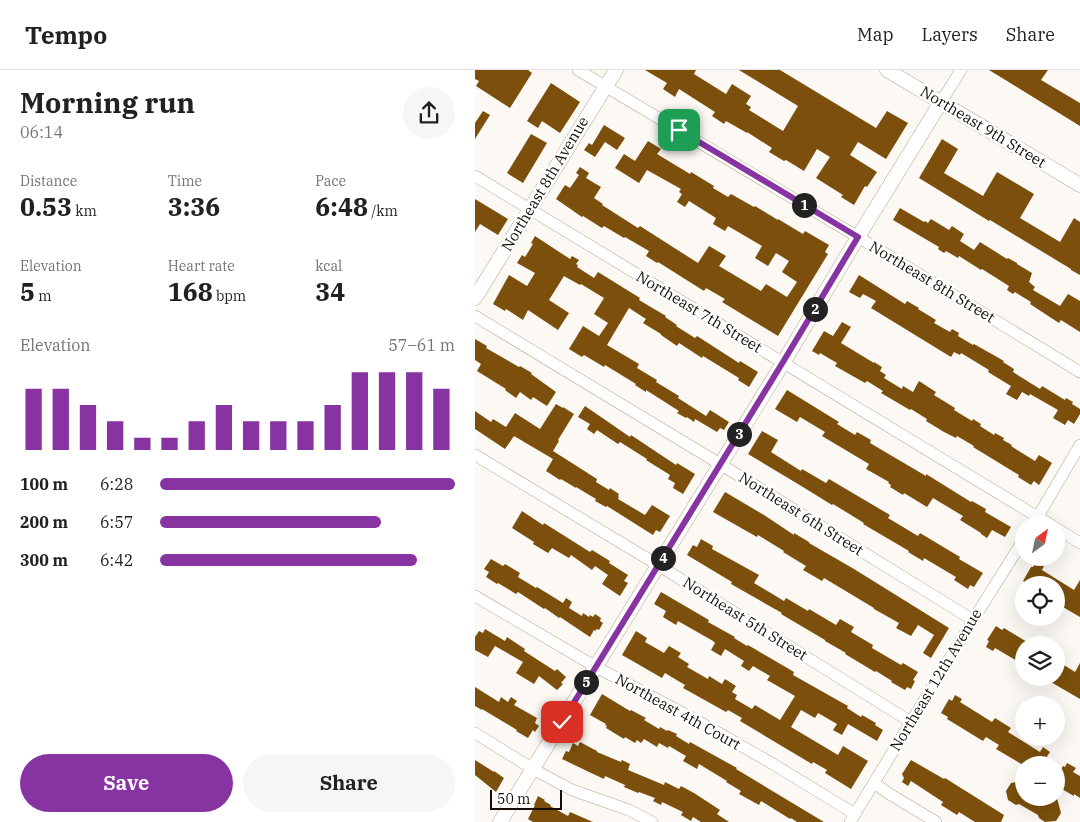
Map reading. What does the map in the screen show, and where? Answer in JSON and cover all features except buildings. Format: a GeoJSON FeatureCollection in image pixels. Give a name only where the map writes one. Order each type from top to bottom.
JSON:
{"type":"FeatureCollection","features":[{"type":"Feature","properties":{"kind":"street","name":"Northeast 8th Street"},"geometry":{"type":"LineString","coordinates":[[578,70],[1080,372]]}},
{"type":"Feature","properties":{"kind":"street","name":"Northeast 8th Avenue"},"geometry":{"type":"LineString","coordinates":[[475,298],[616,70]]}},
{"type":"Feature","properties":{"kind":"street","name":"Northeast 9th Street"},"geometry":{"type":"LineString","coordinates":[[887,70],[1080,185]]}},
{"type":"Feature","properties":{"kind":"street"},"geometry":{"type":"LineString","coordinates":[[500,822],[961,70]]}},
{"type":"Feature","properties":{"kind":"street","name":"Northeast 7th Street"},"geometry":{"type":"LineString","coordinates":[[475,176],[783,362],[1027,516]]}},
{"type":"Feature","properties":{"kind":"street","name":"Northeast 6th Street"},"geometry":{"type":"LineString","coordinates":[[475,316],[973,620]]}},
{"type":"Feature","properties":{"kind":"street"},"geometry":{"type":"LineString","coordinates":[[1038,516],[1080,446]]}},
{"type":"Feature","properties":{"kind":"street","name":"Northeast 5th Street"},"geometry":{"type":"LineString","coordinates":[[475,455],[658,565],[911,722]]}},
{"type":"Feature","properties":{"kind":"street"},"geometry":{"type":"LineString","coordinates":[[1065,534],[1080,543]]}},
{"type":"Feature","properties":{"kind":"street","name":"Northeast 12th Avenue"},"geometry":{"type":"LineString","coordinates":[[852,818],[1015,553]]}},
{"type":"Feature","properties":{"kind":"street","name":"Northeast 4th Court"},"geometry":{"type":"LineString","coordinates":[[475,596],[596,667],[698,721],[773,764],[852,818]]}},
{"type":"Feature","properties":{"kind":"street"},"geometry":{"type":"LineString","coordinates":[[475,733],[533,769],[572,790],[629,810],[652,822]]}},
{"type":"Feature","properties":{"kind":"street"},"geometry":{"type":"LineString","coordinates":[[874,783],[936,822]]}},
{"type":"Feature","properties":{"kind":"route"},"geometry":{"type":"LineString","coordinates":[[562,722],[858,237],[679,130]]}}]}
